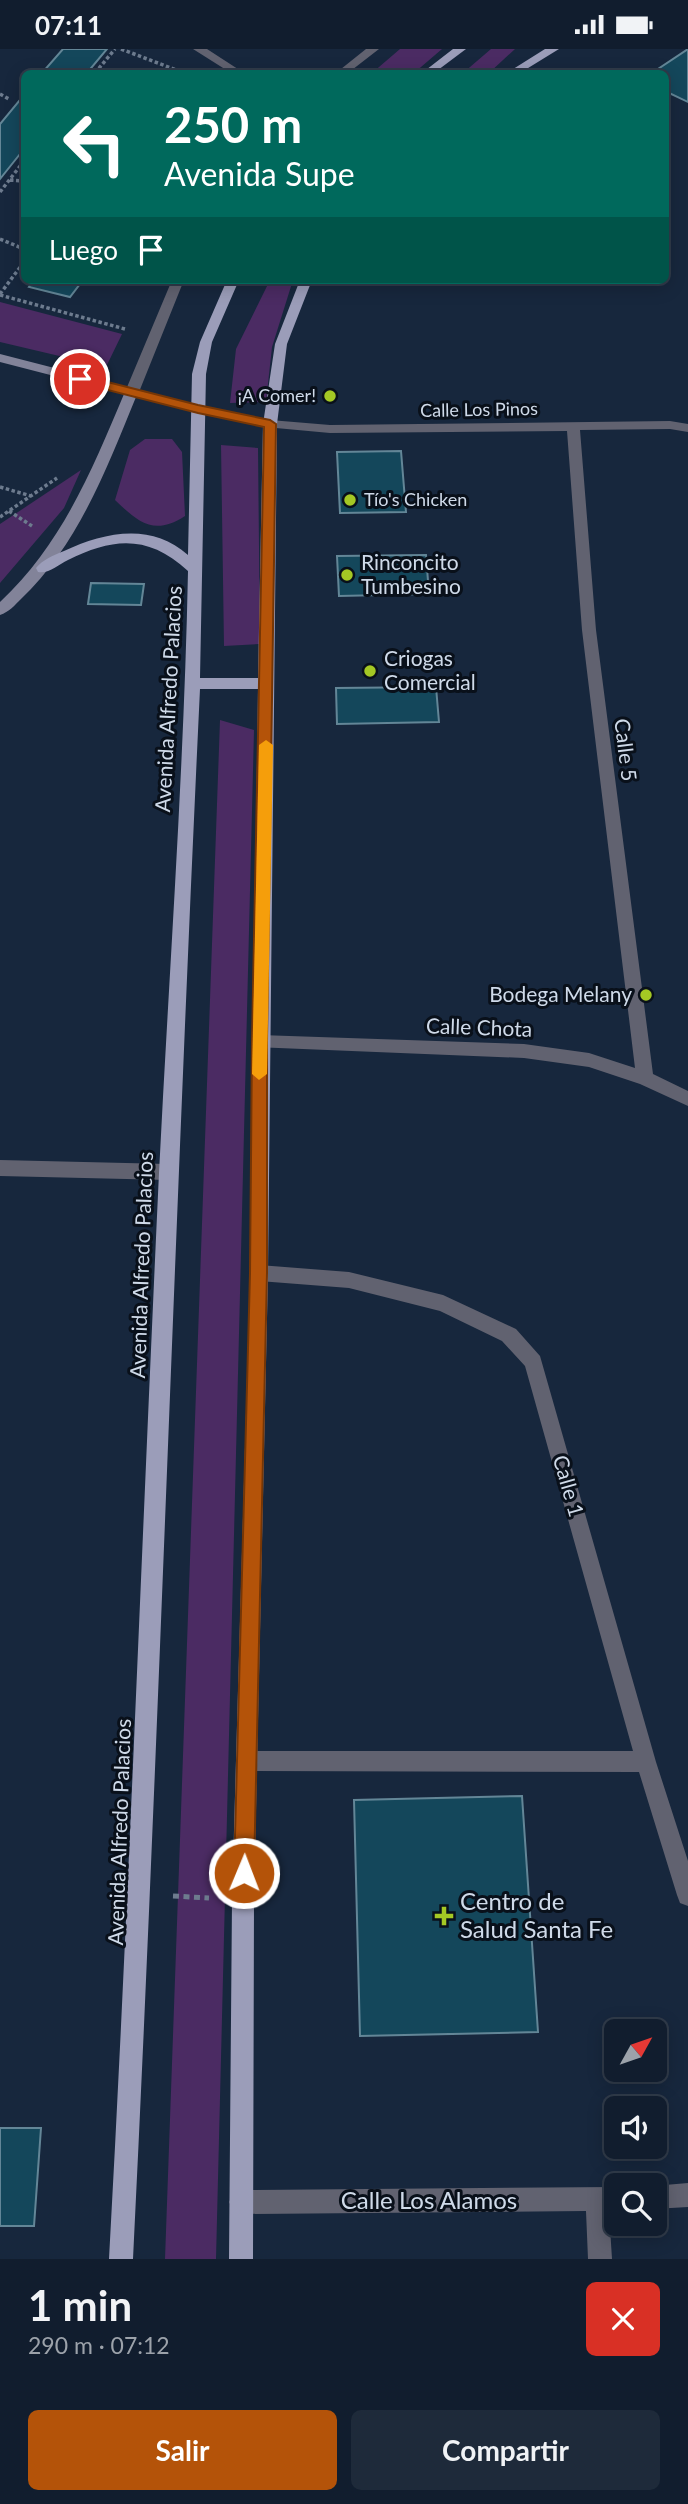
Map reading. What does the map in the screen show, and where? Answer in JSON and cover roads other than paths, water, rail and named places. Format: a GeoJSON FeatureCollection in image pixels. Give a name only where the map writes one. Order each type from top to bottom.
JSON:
{"type":"FeatureCollection","features":[{"type":"Feature","properties":{"kind":"main road"},"geometry":{"type":"LineString","coordinates":[[431,70],[460,49]]}},
{"type":"Feature","properties":{"kind":"main road"},"geometry":{"type":"LineString","coordinates":[[518,70],[553,49]]}},
{"type":"Feature","properties":{"kind":"main road","name":"Avenida Alfredo Palacios"},"geometry":{"type":"LineString","coordinates":[[121,2259],[141,1894],[168,1172],[193,683],[199,374],[206,342],[231,284]]}},
{"type":"Feature","properties":{"kind":"main road"},"geometry":{"type":"LineString","coordinates":[[241,2259],[243,1900],[259,1273],[270,424],[281,344],[304,284]]}},
{"type":"Feature","properties":{"kind":"main road"},"geometry":{"type":"LineString","coordinates":[[43,568],[88,544],[113,538],[139,538],[163,544],[183,556],[197,571]]}},
{"type":"Feature","properties":{"kind":"main road"},"geometry":{"type":"LineString","coordinates":[[193,683],[267,684]]}},
{"type":"Feature","properties":{"kind":"street"},"geometry":{"type":"LineString","coordinates":[[199,49],[233,70]]}},
{"type":"Feature","properties":{"kind":"street"},"geometry":{"type":"LineString","coordinates":[[345,70],[373,49]]}},
{"type":"Feature","properties":{"kind":"street"},"geometry":{"type":"LineString","coordinates":[[0,610],[43,568],[87,499],[176,284]]}},
{"type":"Feature","properties":{"kind":"street"},"geometry":{"type":"LineString","coordinates":[[0,358],[198,409],[270,424]]}},
{"type":"Feature","properties":{"kind":"street","name":"Calle Los Pinos"},"geometry":{"type":"LineString","coordinates":[[270,424],[330,429],[573,426],[688,428]]}},
{"type":"Feature","properties":{"kind":"street","name":"Calle 5"},"geometry":{"type":"LineString","coordinates":[[573,426],[589,630],[645,1078]]}},
{"type":"Feature","properties":{"kind":"street","name":"Calle Chota"},"geometry":{"type":"LineString","coordinates":[[260,1042],[524,1051],[589,1060],[645,1078],[688,1098]]}},
{"type":"Feature","properties":{"kind":"street"},"geometry":{"type":"LineString","coordinates":[[0,1168],[168,1172]]}},
{"type":"Feature","properties":{"kind":"street","name":"Calle 1"},"geometry":{"type":"LineString","coordinates":[[259,1273],[349,1280],[443,1303],[509,1335],[533,1361],[646,1762],[688,1895]]}},
{"type":"Feature","properties":{"kind":"street"},"geometry":{"type":"LineString","coordinates":[[246,1761],[646,1762]]}},
{"type":"Feature","properties":{"kind":"street"},"geometry":{"type":"LineString","coordinates":[[667,2196],[688,2195]]}},
{"type":"Feature","properties":{"kind":"street","name":"Calle Los Alamos"},"geometry":{"type":"LineString","coordinates":[[241,2202],[604,2200]]}},
{"type":"Feature","properties":{"kind":"street"},"geometry":{"type":"LineString","coordinates":[[600,2259],[604,2220]]}},
{"type":"Feature","properties":{"kind":"place","name":"¡A Comer!"},"geometry":{"type":"Point","coordinates":[330,396]}},
{"type":"Feature","properties":{"kind":"place","name":"Tío's Chicken"},"geometry":{"type":"Point","coordinates":[350,500]}},
{"type":"Feature","properties":{"kind":"place","name":"Rinconcito Tumbesino"},"geometry":{"type":"Point","coordinates":[347,575]}},
{"type":"Feature","properties":{"kind":"place","name":"Criogas Comercial"},"geometry":{"type":"Point","coordinates":[370,671]}},
{"type":"Feature","properties":{"kind":"place","name":"Bodega Melany"},"geometry":{"type":"Point","coordinates":[646,995]}},
{"type":"Feature","properties":{"kind":"place","name":"Centro de Salud Santa Fe"},"geometry":{"type":"Point","coordinates":[444,1916]}}]}
